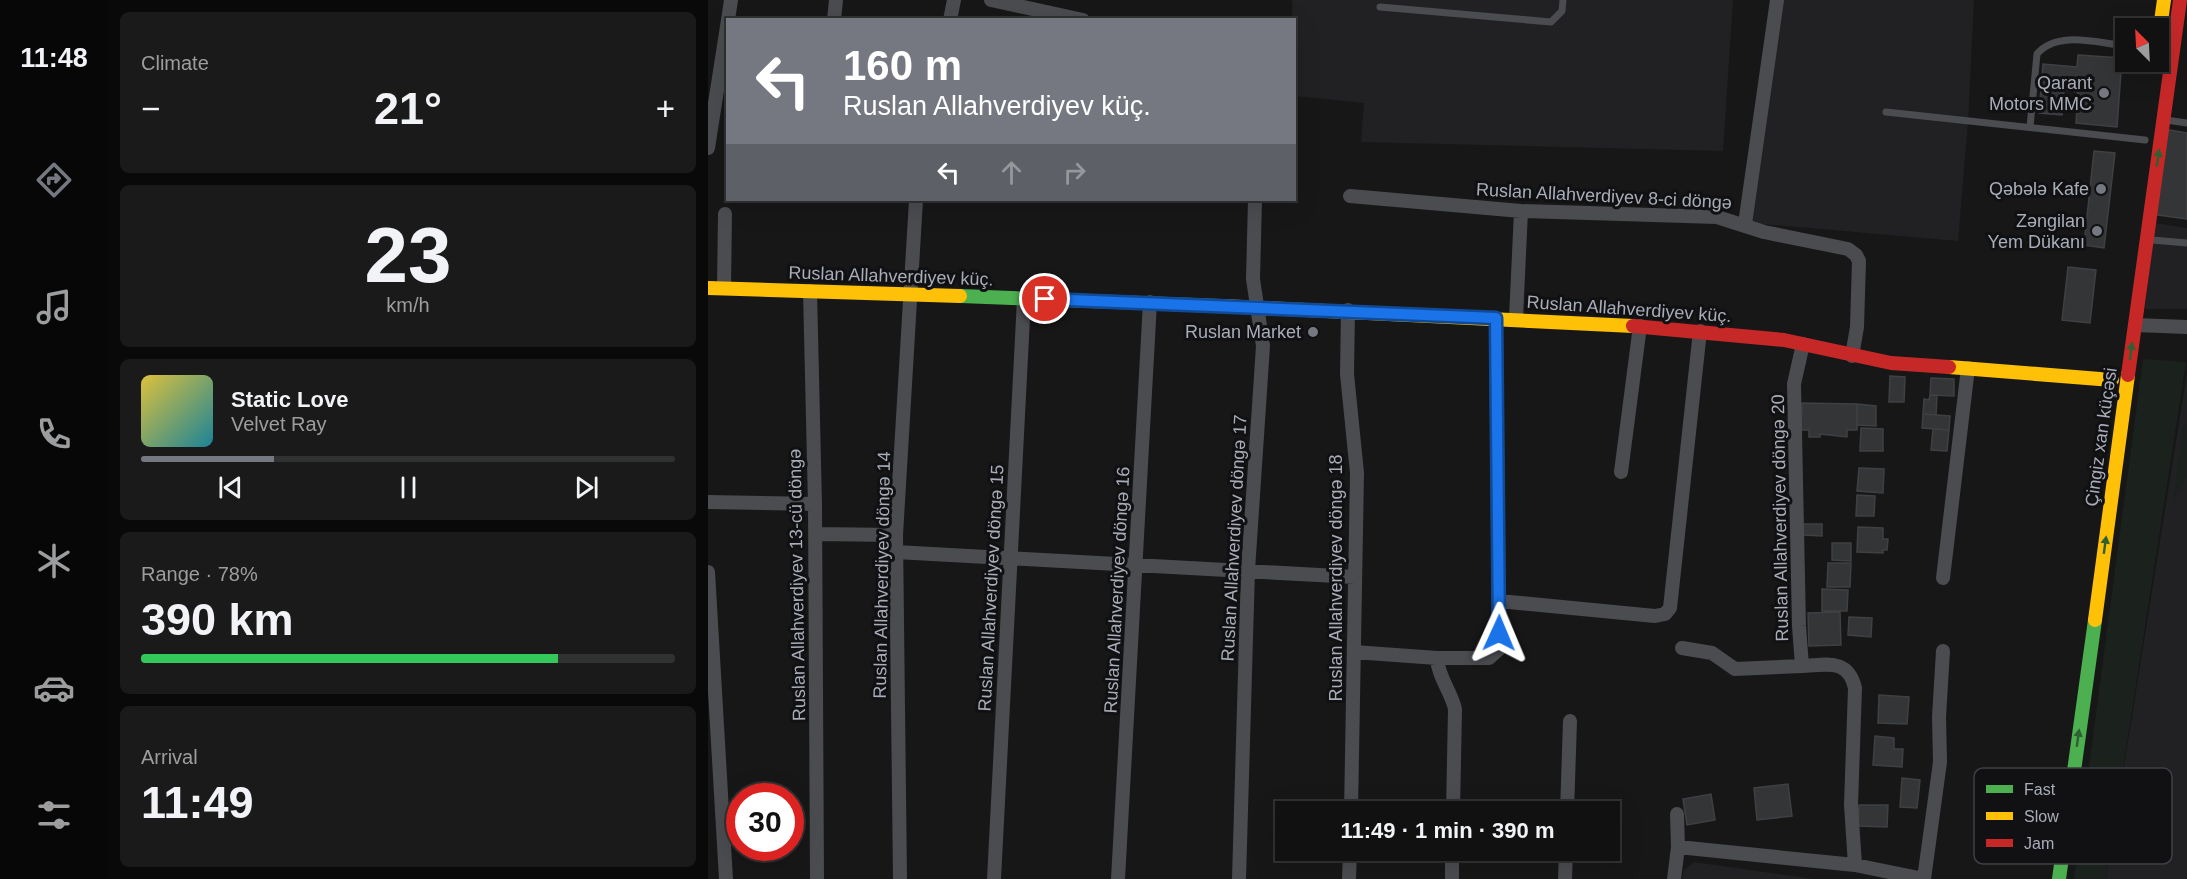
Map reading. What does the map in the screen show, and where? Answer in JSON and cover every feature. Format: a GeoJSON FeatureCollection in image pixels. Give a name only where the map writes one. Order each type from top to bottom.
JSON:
{"type":"FeatureCollection","features":[{"type":"Feature","properties":{"kind":"street"},"geometry":{"type":"LineString","coordinates":[[728,18],[731,0]]}},
{"type":"Feature","properties":{"kind":"street"},"geometry":{"type":"LineString","coordinates":[[834,18],[836,0]]}},
{"type":"Feature","properties":{"kind":"street"},"geometry":{"type":"LineString","coordinates":[[950,18],[954,0]]}},
{"type":"Feature","properties":{"kind":"street"},"geometry":{"type":"LineString","coordinates":[[991,0],[1074,18]]}},
{"type":"Feature","properties":{"kind":"street"},"geometry":{"type":"LineString","coordinates":[[1745,224],[1777,0]]}},
{"type":"Feature","properties":{"kind":"street"},"geometry":{"type":"LineString","coordinates":[[2161,18],[2164,0]]}},
{"type":"Feature","properties":{"kind":"street","name":"Çingiz xan küçəsi"},"geometry":{"type":"LineString","coordinates":[[2074,768],[2180,0]]}},
{"type":"Feature","properties":{"kind":"street"},"geometry":{"type":"LineString","coordinates":[[708,148],[726,33]]}},
{"type":"Feature","properties":{"kind":"street","name":"Ruslan Allahverdiyev 8-ci döngə"},"geometry":{"type":"LineString","coordinates":[[1350,196],[1521,211],[1717,218],[1745,224],[1764,232],[1848,249],[1856,255],[1859,261],[1857,327],[1852,357]]}},
{"type":"Feature","properties":{"kind":"street","name":"Ruslan Allahverdiyev döngə 14"},"geometry":{"type":"LineString","coordinates":[[900,879],[896,535],[916,201]]}},
{"type":"Feature","properties":{"kind":"street","name":"Ruslan Allahverdiyev döngə 17"},"geometry":{"type":"LineString","coordinates":[[1239,879],[1248,570],[1263,346],[1253,279],[1255,201]]}},
{"type":"Feature","properties":{"kind":"street"},"geometry":{"type":"LineString","coordinates":[[1516,318],[1521,211]]}},
{"type":"Feature","properties":{"kind":"street"},"geometry":{"type":"LineString","coordinates":[[724,288],[725,214]]}},
{"type":"Feature","properties":{"kind":"street","name":"Ruslan Allahverdiyev küç."},"geometry":{"type":"LineString","coordinates":[[708,288],[1348,310],[1640,326],[1803,344],[1852,357],[1891,363],[2112,380]]}},
{"type":"Feature","properties":{"kind":"street","name":"Ruslan Allahverdiyev 13-cü döngə"},"geometry":{"type":"LineString","coordinates":[[810,291],[815,504],[817,879]]}},
{"type":"Feature","properties":{"kind":"street","name":"Ruslan Allahverdiyev döngə 15"},"geometry":{"type":"LineString","coordinates":[[994,879],[1024,298]]}},
{"type":"Feature","properties":{"kind":"street","name":"Ruslan Allahverdiyev döngə 16"},"geometry":{"type":"LineString","coordinates":[[1118,879],[1150,302]]}},
{"type":"Feature","properties":{"kind":"street","name":"Ruslan Allahverdiyev döngə 18"},"geometry":{"type":"LineString","coordinates":[[1348,310],[1347,374],[1357,473],[1351,801]]}},
{"type":"Feature","properties":{"kind":"street"},"geometry":{"type":"LineString","coordinates":[[1354,652],[1437,658],[1490,658],[1495,656],[1498,650],[1496,318]]}},
{"type":"Feature","properties":{"kind":"street"},"geometry":{"type":"LineString","coordinates":[[2135,325],[2187,327]]}},
{"type":"Feature","properties":{"kind":"street"},"geometry":{"type":"LineString","coordinates":[[1620,472],[1640,326]]}},
{"type":"Feature","properties":{"kind":"street"},"geometry":{"type":"LineString","coordinates":[[1499,601],[1655,616],[1665,614],[1670,608],[1700,331]]}},
{"type":"Feature","properties":{"kind":"street","name":"Ruslan Allahverdiyev döngə 20"},"geometry":{"type":"LineString","coordinates":[[1803,344],[1794,384],[1799,626],[1802,666],[1838,665],[1847,669],[1856,688],[1851,805],[1855,866]]}},
{"type":"Feature","properties":{"kind":"street"},"geometry":{"type":"LineString","coordinates":[[1943,578],[1968,368]]}},
{"type":"Feature","properties":{"kind":"street","name":"Çingiz xan küçəsi"},"geometry":{"type":"LineString","coordinates":[[2077,643],[2102,458]]}},
{"type":"Feature","properties":{"kind":"street"},"geometry":{"type":"LineString","coordinates":[[708,502],[815,504]]}},
{"type":"Feature","properties":{"kind":"street"},"geometry":{"type":"LineString","coordinates":[[815,534],[896,535]]}},
{"type":"Feature","properties":{"kind":"street"},"geometry":{"type":"LineString","coordinates":[[896,552],[1355,577]]}},
{"type":"Feature","properties":{"kind":"street"},"geometry":{"type":"LineString","coordinates":[[708,572],[726,879]]}},
{"type":"Feature","properties":{"kind":"street"},"geometry":{"type":"LineString","coordinates":[[1682,648],[1712,653],[1735,669],[1802,666]]}},
{"type":"Feature","properties":{"kind":"street"},"geometry":{"type":"LineString","coordinates":[[1678,847],[1855,866],[1924,879],[1940,762],[1939,717],[1943,651]]}},
{"type":"Feature","properties":{"kind":"street"},"geometry":{"type":"LineString","coordinates":[[1437,658],[1439,674],[1453,698],[1455,709],[1453,801]]}},
{"type":"Feature","properties":{"kind":"street"},"geometry":{"type":"LineString","coordinates":[[1567,801],[1570,721]]}},
{"type":"Feature","properties":{"kind":"street"},"geometry":{"type":"LineString","coordinates":[[1674,879],[1678,847],[1677,814]]}},
{"type":"Feature","properties":{"kind":"street"},"geometry":{"type":"LineString","coordinates":[[1349,879],[1350,861]]}},
{"type":"Feature","properties":{"kind":"street"},"geometry":{"type":"LineString","coordinates":[[1452,861],[1452,879]]}},
{"type":"Feature","properties":{"kind":"street"},"geometry":{"type":"LineString","coordinates":[[1565,879],[1566,861]]}},
{"type":"Feature","properties":{"kind":"street","name":"Çingiz xan küçəsi"},"geometry":{"type":"LineString","coordinates":[[2059,879],[2061,864]]}},
{"type":"Feature","properties":{"kind":"lane"},"geometry":{"type":"LineString","coordinates":[[1380,7],[1551,22],[1562,11],[1563,0]]}},
{"type":"Feature","properties":{"kind":"lane"},"geometry":{"type":"LineString","coordinates":[[2030,127],[2037,54],[2043,48],[2060,40],[2115,45]]}},
{"type":"Feature","properties":{"kind":"lane"},"geometry":{"type":"LineString","coordinates":[[1886,112],[2145,140]]}},
{"type":"Feature","properties":{"kind":"lane"},"geometry":{"type":"LineString","coordinates":[[2163,119],[2187,123]]}},
{"type":"Feature","properties":{"kind":"lane"},"geometry":{"type":"LineString","coordinates":[[2146,240],[2187,243]]}},
{"type":"Feature","properties":{"kind":"shaded area"},"geometry":{"type":"Polygon","coordinates":[[[1292,0],[1733,0],[1723,151],[1361,142],[1364,103],[1296,96],[1296,18],[1293,18],[1292,0]]]}},
{"type":"Feature","properties":{"kind":"shaded area"},"geometry":{"type":"Polygon","coordinates":[[[1781,0],[1974,0],[1968,121],[1958,241],[1751,223],[1781,0]]]}},
{"type":"Feature","properties":{"kind":"shaded area"},"geometry":{"type":"Polygon","coordinates":[[[2155,223],[2187,228],[2187,309],[2145,309],[2155,223]]]}},
{"type":"Feature","properties":{"kind":"shaded area"},"geometry":{"type":"Polygon","coordinates":[[[2143,359],[2186,362],[2123,768],[2089,768],[2143,359]]]}},
{"type":"Feature","properties":{"kind":"shaded area"},"geometry":{"type":"Polygon","coordinates":[[[2187,373],[2187,879],[2106,879],[2108,864],[2172,864],[2172,768],[2124,768],[2187,373]]]}},
{"type":"Feature","properties":{"kind":"shaded area"},"geometry":{"type":"Polygon","coordinates":[[[2187,424],[2187,477],[2173,501],[2183,427],[2187,424]]]}},
{"type":"Feature","properties":{"kind":"shaded area"},"geometry":{"type":"Polygon","coordinates":[[[1694,862],[1814,879],[1682,879],[1684,870],[1694,862]]]}},
{"type":"Feature","properties":{"kind":"shaded area"},"geometry":{"type":"Polygon","coordinates":[[[2076,864],[2108,864],[2106,879],[2074,879],[2076,864]]]}},
{"type":"Feature","properties":{"kind":"building"},"geometry":{"type":"Polygon","coordinates":[[[2078,55],[2115,58],[2115,72],[2121,72],[2117,127],[2076,123],[2078,92],[2064,90],[2062,115],[2039,113],[2043,64],[2077,67],[2078,55]]]}},
{"type":"Feature","properties":{"kind":"building"},"geometry":{"type":"Polygon","coordinates":[[[2164,129],[2187,133],[2187,219],[2151,214],[2164,129]]]}},
{"type":"Feature","properties":{"kind":"building"},"geometry":{"type":"Polygon","coordinates":[[[2094,151],[2115,153],[2104,248],[2084,245],[2094,151]]]}},
{"type":"Feature","properties":{"kind":"building"},"geometry":{"type":"Polygon","coordinates":[[[2068,267],[2096,270],[2090,323],[2062,320],[2068,267]]]}},
{"type":"Feature","properties":{"kind":"building"},"geometry":{"type":"Polygon","coordinates":[[[1890,376],[1905,377],[1904,402],[1889,402],[1890,376]]]}},
{"type":"Feature","properties":{"kind":"building"},"geometry":{"type":"Polygon","coordinates":[[[1931,378],[1954,379],[1954,396],[1930,395],[1931,378]]]}},
{"type":"Feature","properties":{"kind":"building"},"geometry":{"type":"Polygon","coordinates":[[[1930,395],[1937,395],[1936,415],[1923,414],[1924,399],[1929,400],[1930,395]]]}},
{"type":"Feature","properties":{"kind":"building"},"geometry":{"type":"Polygon","coordinates":[[[1802,403],[1857,404],[1857,430],[1847,430],[1847,437],[1820,434],[1820,437],[1809,437],[1809,430],[1801,430],[1802,403]]]}},
{"type":"Feature","properties":{"kind":"building"},"geometry":{"type":"Polygon","coordinates":[[[1857,404],[1876,406],[1876,426],[1857,425],[1857,404]]]}},
{"type":"Feature","properties":{"kind":"building"},"geometry":{"type":"Polygon","coordinates":[[[1923,414],[1950,416],[1949,430],[1922,428],[1923,414]]]}},
{"type":"Feature","properties":{"kind":"building"},"geometry":{"type":"Polygon","coordinates":[[[1861,428],[1883,429],[1883,451],[1860,451],[1861,428]]]}},
{"type":"Feature","properties":{"kind":"building"},"geometry":{"type":"Polygon","coordinates":[[[1933,429],[1949,430],[1947,451],[1931,450],[1933,429]]]}},
{"type":"Feature","properties":{"kind":"building"},"geometry":{"type":"Polygon","coordinates":[[[1859,468],[1884,469],[1883,493],[1857,491],[1859,468]]]}},
{"type":"Feature","properties":{"kind":"building"},"geometry":{"type":"Polygon","coordinates":[[[1857,495],[1875,496],[1874,516],[1856,516],[1857,495]]]}},
{"type":"Feature","properties":{"kind":"building"},"geometry":{"type":"Polygon","coordinates":[[[1803,524],[1822,524],[1822,536],[1803,535],[1803,524]]]}},
{"type":"Feature","properties":{"kind":"building"},"geometry":{"type":"Polygon","coordinates":[[[1858,527],[1883,528],[1883,539],[1888,539],[1887,550],[1883,550],[1883,553],[1857,552],[1858,527]]]}},
{"type":"Feature","properties":{"kind":"building"},"geometry":{"type":"Polygon","coordinates":[[[1832,543],[1851,543],[1851,561],[1832,560],[1832,543]]]}},
{"type":"Feature","properties":{"kind":"building"},"geometry":{"type":"Polygon","coordinates":[[[1828,563],[1851,563],[1850,587],[1827,587],[1828,563]]]}},
{"type":"Feature","properties":{"kind":"building"},"geometry":{"type":"Polygon","coordinates":[[[1822,589],[1848,590],[1847,611],[1822,611],[1822,589]]]}},
{"type":"Feature","properties":{"kind":"building"},"geometry":{"type":"Polygon","coordinates":[[[1840,612],[1841,645],[1809,646],[1808,613],[1840,612]]]}},
{"type":"Feature","properties":{"kind":"building"},"geometry":{"type":"Polygon","coordinates":[[[1849,617],[1872,618],[1871,637],[1848,635],[1849,617]]]}},
{"type":"Feature","properties":{"kind":"building"},"geometry":{"type":"Polygon","coordinates":[[[1879,695],[1909,697],[1907,724],[1878,723],[1879,695]]]}},
{"type":"Feature","properties":{"kind":"building"},"geometry":{"type":"Polygon","coordinates":[[[1875,736],[1894,738],[1894,749],[1903,749],[1902,767],[1873,765],[1875,736]]]}},
{"type":"Feature","properties":{"kind":"building"},"geometry":{"type":"Polygon","coordinates":[[[1902,778],[1920,780],[1917,808],[1900,807],[1902,778]]]}},
{"type":"Feature","properties":{"kind":"building"},"geometry":{"type":"Polygon","coordinates":[[[1788,784],[1792,816],[1757,820],[1754,788],[1788,784]]]}},
{"type":"Feature","properties":{"kind":"building"},"geometry":{"type":"Polygon","coordinates":[[[1711,794],[1715,820],[1687,825],[1683,799],[1711,794]]]}},
{"type":"Feature","properties":{"kind":"building"},"geometry":{"type":"Polygon","coordinates":[[[1859,805],[1888,805],[1887,827],[1858,826],[1859,805]]]}},
{"type":"Feature","properties":{"kind":"traffic: fast"},"geometry":{"type":"LineString","coordinates":[[960,296],[1222,306]]}},
{"type":"Feature","properties":{"kind":"traffic: fast"},"geometry":{"type":"LineString","coordinates":[[2074,768],[2095,620]]}},
{"type":"Feature","properties":{"kind":"traffic: fast"},"geometry":{"type":"LineString","coordinates":[[2059,879],[2061,864]]}},
{"type":"Feature","properties":{"kind":"traffic: slow"},"geometry":{"type":"LineString","coordinates":[[2161,18],[2164,0]]}},
{"type":"Feature","properties":{"kind":"traffic: slow"},"geometry":{"type":"LineString","coordinates":[[708,288],[960,296]]}},
{"type":"Feature","properties":{"kind":"traffic: slow"},"geometry":{"type":"LineString","coordinates":[[1222,306],[1633,326]]}},
{"type":"Feature","properties":{"kind":"traffic: slow"},"geometry":{"type":"LineString","coordinates":[[1949,367],[2112,380]]}},
{"type":"Feature","properties":{"kind":"traffic: slow"},"geometry":{"type":"LineString","coordinates":[[2095,620],[2128,375]]}},
{"type":"Feature","properties":{"kind":"traffic: jam"},"geometry":{"type":"LineString","coordinates":[[2128,375],[2180,0]]}},
{"type":"Feature","properties":{"kind":"traffic: jam"},"geometry":{"type":"LineString","coordinates":[[1633,326],[1784,340],[1891,363],[1949,367]]}},
{"type":"Feature","properties":{"kind":"place","name":"Qarant Motors MMC"},"geometry":{"type":"Point","coordinates":[2104,93]}},
{"type":"Feature","properties":{"kind":"place","name":"Qəbələ Kafe"},"geometry":{"type":"Point","coordinates":[2101,189]}},
{"type":"Feature","properties":{"kind":"place","name":"Zəngilan Yem Dükanı"},"geometry":{"type":"Point","coordinates":[2097,231]}},
{"type":"Feature","properties":{"kind":"place","name":"Ruslan Market"},"geometry":{"type":"Point","coordinates":[1313,332]}},
{"type":"Feature","properties":{"kind":"route"},"geometry":{"type":"LineString","coordinates":[[1045,299],[1496,318],[1499,633]]}}]}
